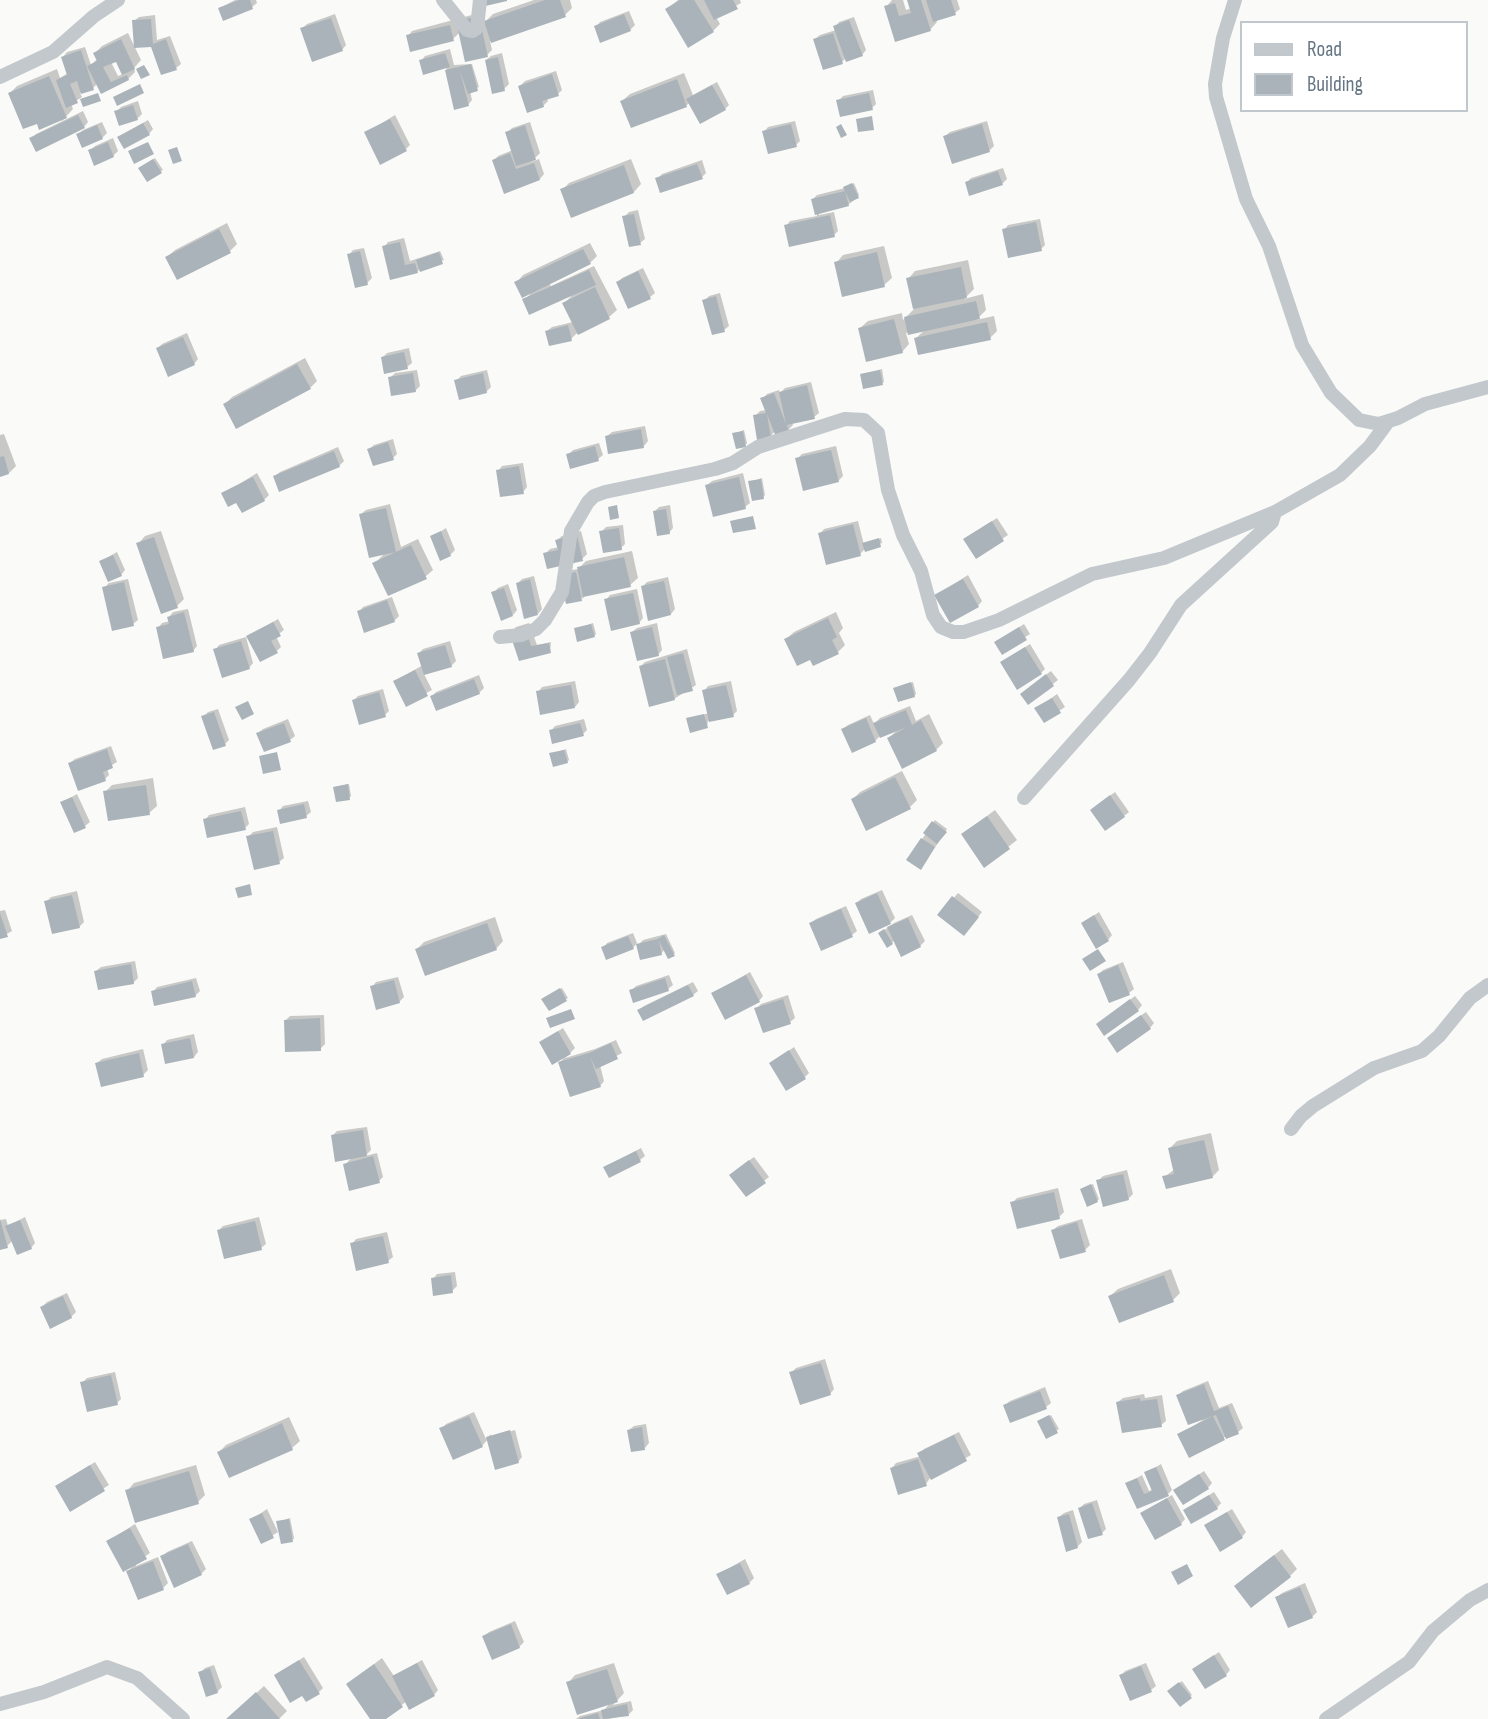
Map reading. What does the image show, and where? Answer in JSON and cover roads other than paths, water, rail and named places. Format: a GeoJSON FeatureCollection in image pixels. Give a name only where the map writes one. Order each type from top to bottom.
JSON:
{"type":"FeatureCollection","features":[{"type":"Feature","properties":{"kind":"street"},"geometry":{"type":"LineString","coordinates":[[0,77],[53,52],[94,16],[118,0]]}},
{"type":"Feature","properties":{"kind":"street"},"geometry":{"type":"LineString","coordinates":[[443,0],[467,30],[473,31],[477,28],[480,0]]}},
{"type":"Feature","properties":{"kind":"street"},"geometry":{"type":"LineString","coordinates":[[1235,0],[1223,38],[1215,84],[1216,97],[1245,199],[1269,246],[1302,345],[1331,393],[1359,421],[1369,424],[1387,423],[1425,404],[1488,387]]}},
{"type":"Feature","properties":{"kind":"street"},"geometry":{"type":"LineString","coordinates":[[500,637],[520,635],[536,629],[545,621],[562,592],[571,531],[594,496],[715,469],[733,463],[758,447],[845,419],[863,420],[878,433],[888,490],[903,535],[920,571],[933,615],[941,627],[953,632],[964,632],[999,620],[1092,574],[1164,558],[1275,512],[1340,475],[1370,446],[1387,423]]}},
{"type":"Feature","properties":{"kind":"street"},"geometry":{"type":"LineString","coordinates":[[1024,798],[1136,671],[1181,605],[1272,522],[1275,512]]}},
{"type":"Feature","properties":{"kind":"street"},"geometry":{"type":"LineString","coordinates":[[1291,1129],[1301,1116],[1313,1107],[1374,1068],[1422,1051],[1439,1036],[1470,998],[1488,985]]}},
{"type":"Feature","properties":{"kind":"street"},"geometry":{"type":"LineString","coordinates":[[1326,1719],[1409,1662],[1433,1631],[1470,1600],[1488,1590]]}},
{"type":"Feature","properties":{"kind":"street"},"geometry":{"type":"LineString","coordinates":[[0,1704],[44,1692],[107,1667],[137,1678],[183,1719]]}}]}
